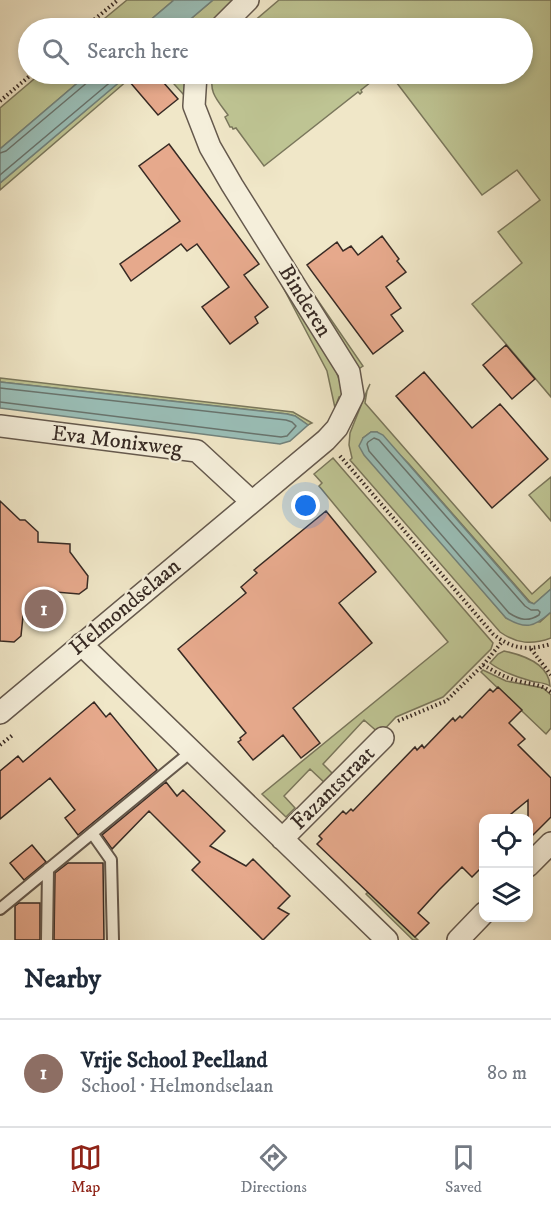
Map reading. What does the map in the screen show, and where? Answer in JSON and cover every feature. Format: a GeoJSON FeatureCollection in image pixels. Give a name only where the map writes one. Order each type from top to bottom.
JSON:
{"type":"FeatureCollection","features":[{"type":"Feature","properties":{"kind":"street"},"geometry":{"type":"LineString","coordinates":[[230,18],[248,0]]}},
{"type":"Feature","properties":{"kind":"street","name":"Binderen"},"geometry":{"type":"LineString","coordinates":[[195,84],[194,106],[210,147],[349,372],[353,396],[337,428],[326,440],[251,501]]}},
{"type":"Feature","properties":{"kind":"street","name":"Eva Monixweg"},"geometry":{"type":"LineString","coordinates":[[0,426],[197,451],[251,501]]}},
{"type":"Feature","properties":{"kind":"street","name":"Helmondselaan"},"geometry":{"type":"LineString","coordinates":[[0,713],[251,501]]}},
{"type":"Feature","properties":{"kind":"street","name":"Fazantstraat"},"geometry":{"type":"LineString","coordinates":[[81,644],[387,940]]}},
{"type":"Feature","properties":{"kind":"street","name":"Fazantstraat"},"geometry":{"type":"LineString","coordinates":[[282,839],[383,738]]}},
{"type":"Feature","properties":{"kind":"street"},"geometry":{"type":"LineString","coordinates":[[533,861],[551,843]]}},
{"type":"Feature","properties":{"kind":"street"},"geometry":{"type":"LineString","coordinates":[[458,940],[479,917]]}},
{"type":"Feature","properties":{"kind":"lane"},"geometry":{"type":"LineString","coordinates":[[0,909],[192,751]]}},
{"type":"Feature","properties":{"kind":"lane"},"geometry":{"type":"LineString","coordinates":[[92,833],[111,860],[113,940]]}},
{"type":"Feature","properties":{"kind":"lane"},"geometry":{"type":"LineString","coordinates":[[47,940],[48,870]]}},
{"type":"Feature","properties":{"kind":"path"},"geometry":{"type":"LineString","coordinates":[[96,18],[118,0]]}},
{"type":"Feature","properties":{"kind":"path"},"geometry":{"type":"LineString","coordinates":[[0,101],[20,84]]}},
{"type":"Feature","properties":{"kind":"path"},"geometry":{"type":"LineString","coordinates":[[326,440],[492,634],[502,642],[518,648],[531,649],[551,644]]}},
{"type":"Feature","properties":{"kind":"path"},"geometry":{"type":"LineString","coordinates":[[383,738],[399,721],[446,701],[483,665],[502,642]]}},
{"type":"Feature","properties":{"kind":"path"},"geometry":{"type":"LineString","coordinates":[[531,649],[551,675]]}},
{"type":"Feature","properties":{"kind":"path"},"geometry":{"type":"LineString","coordinates":[[483,665],[500,675],[543,686],[551,692]]}},
{"type":"Feature","properties":{"kind":"green space"},"geometry":{"type":"Polygon","coordinates":[[[127,0],[174,0],[153,18],[105,18],[127,0]]]}},
{"type":"Feature","properties":{"kind":"green space"},"geometry":{"type":"Polygon","coordinates":[[[213,0],[234,0],[217,18],[192,18],[213,0]]]}},
{"type":"Feature","properties":{"kind":"green space"},"geometry":{"type":"Polygon","coordinates":[[[279,0],[551,0],[551,397],[472,304],[522,263],[498,232],[540,200],[517,170],[482,195],[398,84],[533,84],[533,18],[258,18],[279,0]]]}},
{"type":"Feature","properties":{"kind":"green space"},"geometry":{"type":"Polygon","coordinates":[[[28,84],[76,84],[0,149],[0,108],[28,84]]]}},
{"type":"Feature","properties":{"kind":"green space"},"geometry":{"type":"Polygon","coordinates":[[[117,84],[123,84],[0,190],[0,183],[117,84]]]}},
{"type":"Feature","properties":{"kind":"green space"},"geometry":{"type":"Polygon","coordinates":[[[174,84],[186,84],[183,94],[174,84]]]}},
{"type":"Feature","properties":{"kind":"green space"},"geometry":{"type":"Polygon","coordinates":[[[212,84],[368,84],[361,90],[360,94],[358,92],[264,166],[236,128],[230,127],[225,117],[228,115],[217,100],[212,84]]]}},
{"type":"Feature","properties":{"kind":"green space"},"geometry":{"type":"Polygon","coordinates":[[[275,272],[336,371],[343,397],[339,397],[335,408],[327,371],[275,272]]]}},
{"type":"Feature","properties":{"kind":"green space"},"geometry":{"type":"Polygon","coordinates":[[[310,289],[363,366],[357,370],[308,290],[310,289]]]}},
{"type":"Feature","properties":{"kind":"green space"},"geometry":{"type":"Polygon","coordinates":[[[0,378],[293,412],[312,423],[308,425],[295,416],[287,414],[0,382],[0,378]]]}},
{"type":"Feature","properties":{"kind":"green space"},"geometry":{"type":"Polygon","coordinates":[[[370,384],[365,403],[532,594],[551,577],[551,589],[534,604],[530,602],[409,464],[377,432],[371,432],[363,438],[449,551],[506,618],[540,622],[551,612],[551,638],[537,642],[525,642],[512,639],[500,632],[350,460],[352,458],[349,445],[350,433],[368,388],[370,384]]]}},
{"type":"Feature","properties":{"kind":"green space"},"geometry":{"type":"Polygon","coordinates":[[[333,458],[493,643],[491,649],[443,697],[396,717],[380,734],[364,720],[323,764],[337,778],[325,783],[310,769],[284,796],[295,808],[286,817],[262,794],[448,642],[319,486],[322,483],[314,474],[333,458]]]}},
{"type":"Feature","properties":{"kind":"green space"},"geometry":{"type":"Polygon","coordinates":[[[551,477],[551,521],[529,495],[551,477]]]}},
{"type":"Feature","properties":{"kind":"green space"},"geometry":{"type":"Polygon","coordinates":[[[504,651],[527,658],[540,666],[549,678],[550,686],[515,676],[490,663],[504,651]]]}},
{"type":"Feature","properties":{"kind":"green space"},"geometry":{"type":"Polygon","coordinates":[[[483,670],[506,681],[543,688],[551,695],[551,728],[546,734],[481,672],[483,670]]]}},
{"type":"Feature","properties":{"kind":"green space"},"geometry":{"type":"Polygon","coordinates":[[[368,892],[418,940],[413,940],[366,894],[368,892]]]}},
{"type":"Feature","properties":{"kind":"water"},"geometry":{"type":"Polygon","coordinates":[[[174,0],[213,0],[192,18],[153,18],[174,0]]]}},
{"type":"Feature","properties":{"kind":"water"},"geometry":{"type":"Polygon","coordinates":[[[76,84],[117,84],[0,183],[0,149],[76,84]]]}},
{"type":"Feature","properties":{"kind":"water"},"geometry":{"type":"Polygon","coordinates":[[[0,382],[287,414],[295,416],[308,425],[290,441],[280,444],[0,408],[0,382]]]}},
{"type":"Feature","properties":{"kind":"water"},"geometry":{"type":"Polygon","coordinates":[[[371,432],[383,435],[529,602],[534,604],[551,589],[551,612],[540,621],[530,625],[519,624],[506,618],[364,455],[359,446],[363,438],[371,432]]]}},
{"type":"Feature","properties":{"kind":"building"},"geometry":{"type":"Polygon","coordinates":[[[132,84],[165,84],[178,99],[158,115],[132,84]]]}},
{"type":"Feature","properties":{"kind":"building"},"geometry":{"type":"Polygon","coordinates":[[[169,144],[259,264],[244,275],[268,307],[255,317],[258,323],[230,344],[202,307],[229,287],[197,244],[187,251],[181,244],[131,281],[120,264],[180,221],[139,166],[169,144]]]}},
{"type":"Feature","properties":{"kind":"building"},"geometry":{"type":"Polygon","coordinates":[[[382,236],[406,272],[386,287],[401,308],[391,315],[403,331],[373,354],[307,265],[337,242],[343,251],[351,246],[358,255],[382,236]]]}},
{"type":"Feature","properties":{"kind":"building"},"geometry":{"type":"Polygon","coordinates":[[[506,345],[535,379],[512,399],[483,365],[506,345]]]}},
{"type":"Feature","properties":{"kind":"building"},"geometry":{"type":"Polygon","coordinates":[[[424,372],[472,428],[500,404],[548,459],[492,508],[396,396],[424,372]]]}},
{"type":"Feature","properties":{"kind":"building"},"geometry":{"type":"Polygon","coordinates":[[[0,501],[20,520],[25,520],[38,532],[38,542],[70,544],[70,552],[88,576],[87,588],[79,594],[56,592],[54,612],[47,618],[23,616],[21,636],[14,642],[0,641],[0,501]]]}},
{"type":"Feature","properties":{"kind":"building"},"geometry":{"type":"Polygon","coordinates":[[[326,511],[376,572],[339,603],[372,643],[293,708],[320,743],[301,758],[283,735],[253,760],[238,742],[246,733],[178,649],[246,593],[241,587],[257,573],[254,570],[326,511]]]}},
{"type":"Feature","properties":{"kind":"building"},"geometry":{"type":"Polygon","coordinates":[[[498,687],[522,710],[509,723],[525,739],[518,745],[551,778],[551,817],[533,835],[533,814],[528,814],[528,800],[511,814],[479,814],[479,870],[472,877],[462,867],[439,890],[418,913],[429,923],[415,937],[317,844],[322,839],[319,836],[343,811],[346,814],[351,809],[353,811],[415,747],[417,750],[422,745],[424,748],[453,718],[455,721],[460,716],[462,718],[490,689],[493,692],[498,687]]]}},
{"type":"Feature","properties":{"kind":"building"},"geometry":{"type":"Polygon","coordinates":[[[94,702],[106,717],[110,713],[157,770],[78,835],[65,818],[75,810],[50,778],[0,819],[0,771],[18,756],[23,762],[94,702]]]}},
{"type":"Feature","properties":{"kind":"building"},"geometry":{"type":"Polygon","coordinates":[[[166,782],[177,796],[183,790],[225,831],[210,846],[246,866],[253,859],[290,896],[278,908],[289,914],[263,940],[192,870],[200,862],[149,811],[112,849],[102,835],[166,782]]]}},
{"type":"Feature","properties":{"kind":"building"},"geometry":{"type":"Polygon","coordinates":[[[32,845],[46,862],[24,880],[10,863],[32,845]]]}},
{"type":"Feature","properties":{"kind":"building"},"geometry":{"type":"Polygon","coordinates":[[[68,863],[103,863],[104,940],[54,940],[55,873],[68,863]]]}},
{"type":"Feature","properties":{"kind":"building"},"geometry":{"type":"Polygon","coordinates":[[[19,903],[40,903],[40,940],[15,940],[15,906],[19,903]]]}},
{"type":"Feature","properties":{"kind":"place","name":"Vrije School Peelland"},"geometry":{"type":"Point","coordinates":[44,609]}}]}
